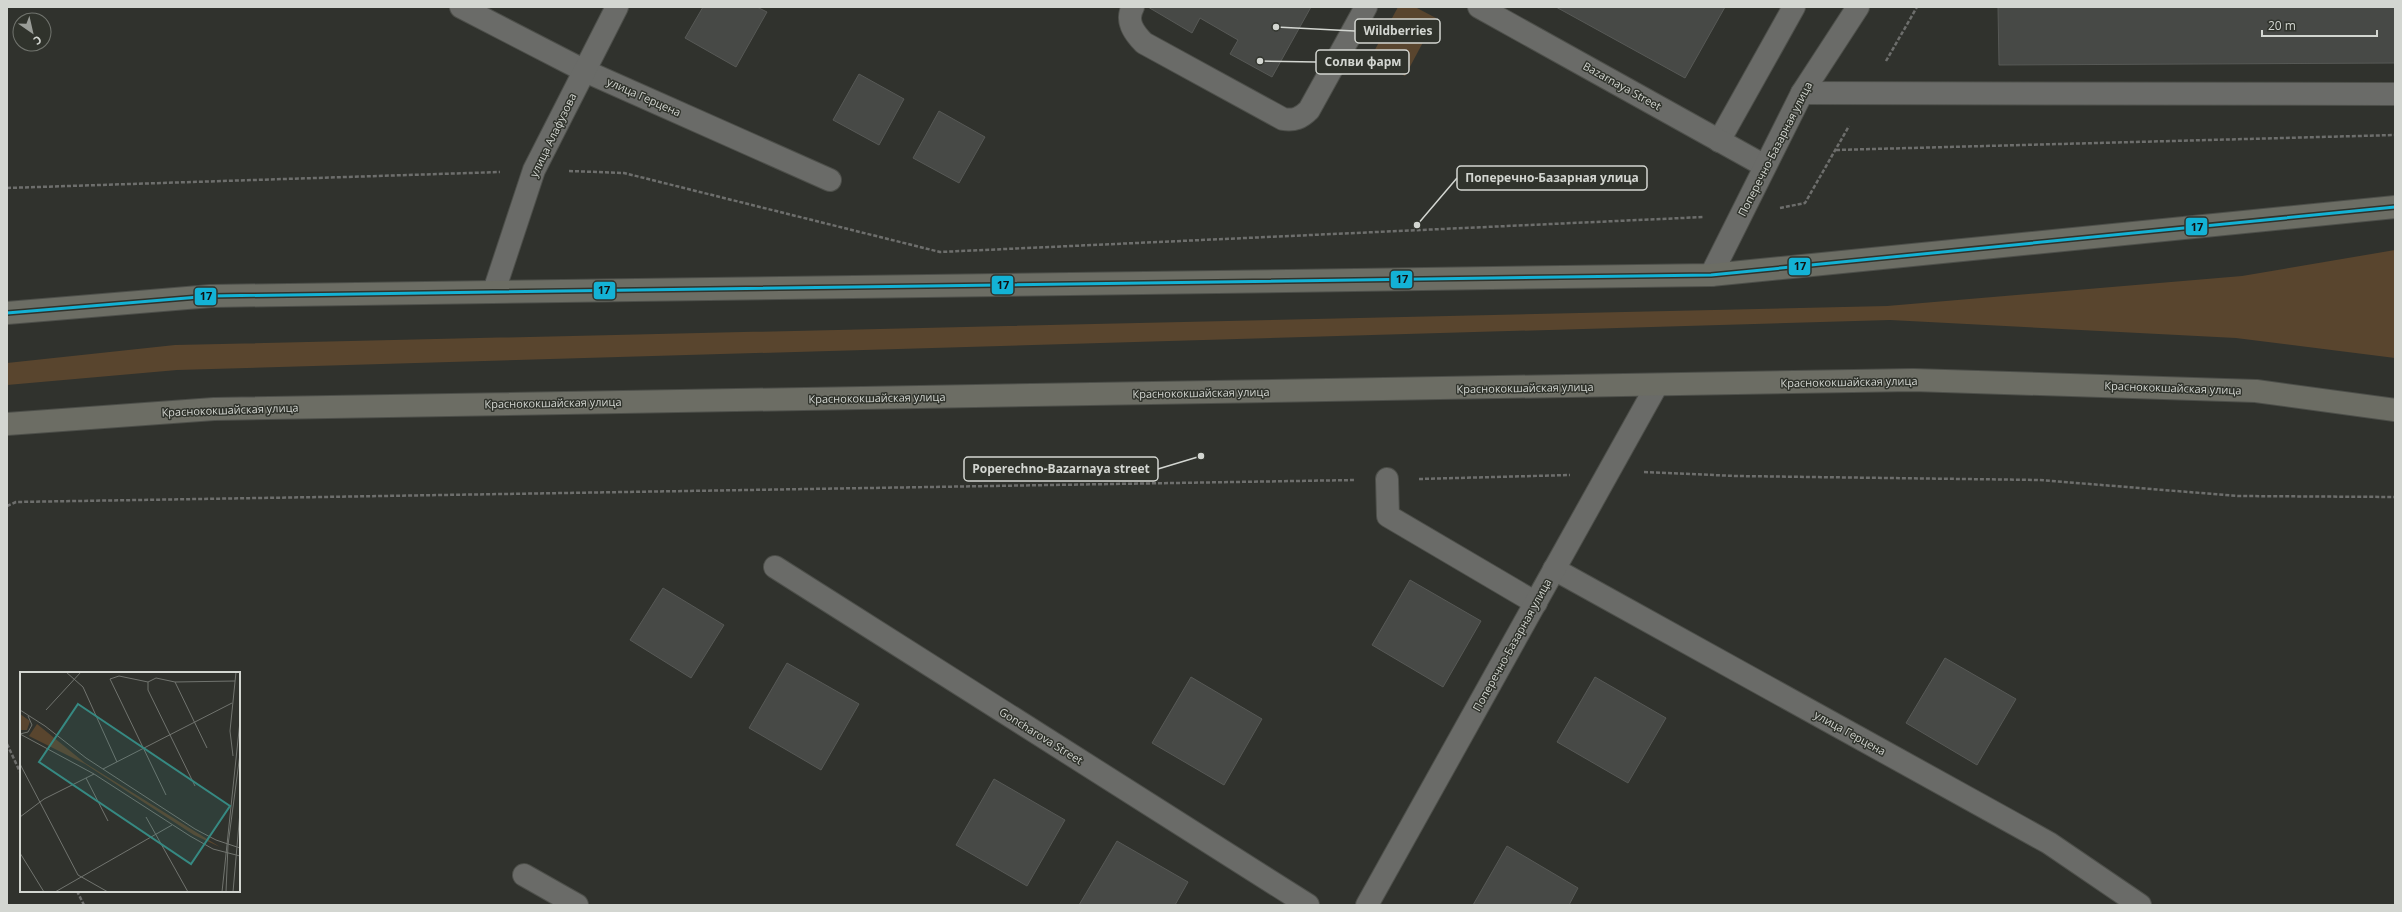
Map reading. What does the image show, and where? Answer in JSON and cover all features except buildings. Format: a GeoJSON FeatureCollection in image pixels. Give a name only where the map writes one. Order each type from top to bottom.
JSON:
{"type":"FeatureCollection","features":[{"type":"Feature","properties":{"kind":"main road"},"geometry":{"type":"LineString","coordinates":[[7,313],[211,296],[1711,275],[2395,207]]}},
{"type":"Feature","properties":{"kind":"main road","name":"Краснококшайская улица"},"geometry":{"type":"LineString","coordinates":[[7,424],[214,409],[1657,386],[1913,380],[2256,391],[2395,410]]}},
{"type":"Feature","properties":{"kind":"street","name":"улица Герцена"},"geometry":{"type":"LineString","coordinates":[[461,7],[585,70],[830,180]]}},
{"type":"Feature","properties":{"kind":"street","name":"улица Алафузова"},"geometry":{"type":"LineString","coordinates":[[494,292],[534,170],[617,7]]}},
{"type":"Feature","properties":{"kind":"street"},"geometry":{"type":"LineString","coordinates":[[1133,7],[1130,19],[1131,26],[1135,35],[1144,42],[1283,119],[1292,120],[1304,115],[1309,110],[1366,7]]}},
{"type":"Feature","properties":{"kind":"street","name":"Bazarnaya Street"},"geometry":{"type":"LineString","coordinates":[[1479,7],[1765,166]]}},
{"type":"Feature","properties":{"kind":"street"},"geometry":{"type":"LineString","coordinates":[[1719,141],[1794,7]]}},
{"type":"Feature","properties":{"kind":"street","name":"Поперечно-Базарная улица"},"geometry":{"type":"LineString","coordinates":[[1711,275],[1802,93],[1858,7]]}},
{"type":"Feature","properties":{"kind":"street"},"geometry":{"type":"LineString","coordinates":[[1802,93],[2395,94]]}},
{"type":"Feature","properties":{"kind":"street","name":"Поперечно-Базарная улица"},"geometry":{"type":"LineString","coordinates":[[1367,905],[1657,386]]}},
{"type":"Feature","properties":{"kind":"street"},"geometry":{"type":"LineString","coordinates":[[1387,479],[1388,516],[1536,603]]}},
{"type":"Feature","properties":{"kind":"street","name":"Goncharova Street"},"geometry":{"type":"LineString","coordinates":[[775,567],[1308,905]]}},
{"type":"Feature","properties":{"kind":"street","name":"улица Герцена"},"geometry":{"type":"LineString","coordinates":[[1554,570],[2049,843],[2140,905]]}},
{"type":"Feature","properties":{"kind":"street"},"geometry":{"type":"LineString","coordinates":[[524,875],[577,905]]}},
{"type":"Feature","properties":{"kind":"path"},"geometry":{"type":"LineString","coordinates":[[7,188],[534,170],[624,173],[940,252],[1740,215],[1805,203],[1917,7]]}},
{"type":"Feature","properties":{"kind":"path"},"geometry":{"type":"LineString","coordinates":[[1836,150],[2395,136]]}},
{"type":"Feature","properties":{"kind":"path"},"geometry":{"type":"LineString","coordinates":[[7,506],[16,502],[1556,477],[1610,471],[1736,476],[2040,480],[2238,496],[2395,497]]}},
{"type":"Feature","properties":{"kind":"path"},"geometry":{"type":"LineString","coordinates":[[7,744],[20,772]]}},
{"type":"Feature","properties":{"kind":"path"},"geometry":{"type":"LineString","coordinates":[[78,892],[84,905]]}},
{"type":"Feature","properties":{"kind":"shaded area"},"geometry":{"type":"Polygon","coordinates":[[[1398,7],[1415,7],[1436,18],[1405,76],[1371,57],[1398,7]]]}},
{"type":"Feature","properties":{"kind":"shaded area"},"geometry":{"type":"Polygon","coordinates":[[[2395,250],[2395,358],[2236,338],[1890,320],[177,370],[7,385],[7,363],[175,345],[1887,306],[2242,276],[2395,250]]]}},
{"type":"Feature","properties":{"kind":"transit line","name":"17"},"geometry":{"type":"LineString","coordinates":[[7,313],[211,296],[1711,275],[2395,207]]}},
{"type":"Feature","properties":{"kind":"place","name":"Wildberries"},"geometry":{"type":"Point","coordinates":[1276,27]}},
{"type":"Feature","properties":{"kind":"place","name":"Солви фарм"},"geometry":{"type":"Point","coordinates":[1260,61]}},
{"type":"Feature","properties":{"kind":"place","name":"Поперечно-Базарная улица"},"geometry":{"type":"Point","coordinates":[1417,225]}},
{"type":"Feature","properties":{"kind":"place","name":"Poperechno-Bazarnaya street"},"geometry":{"type":"Point","coordinates":[1201,456]}}]}
